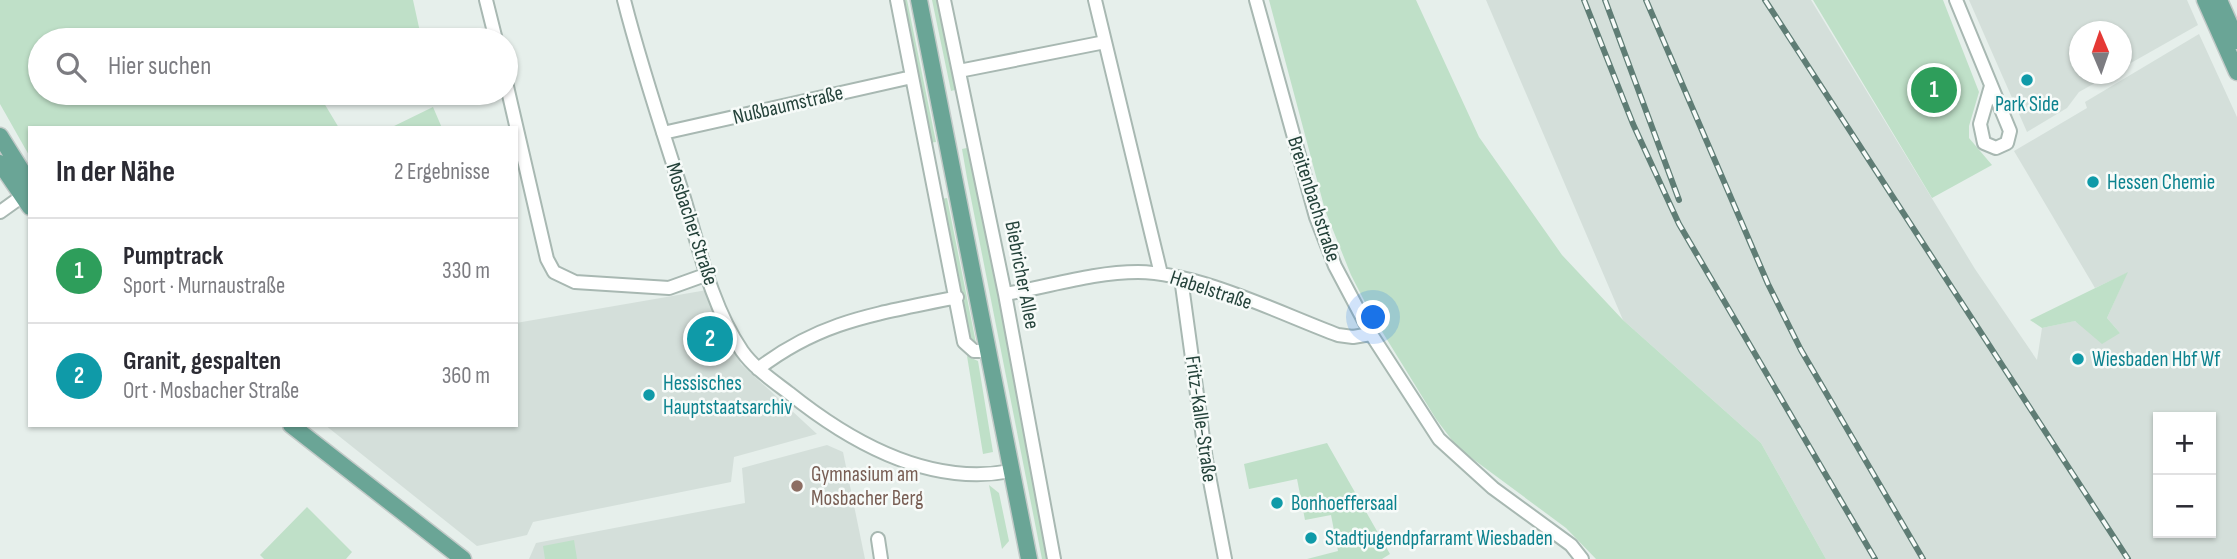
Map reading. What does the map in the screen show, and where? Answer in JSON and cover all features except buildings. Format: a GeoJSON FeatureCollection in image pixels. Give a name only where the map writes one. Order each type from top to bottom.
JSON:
{"type":"FeatureCollection","features":[{"type":"Feature","properties":{"kind":"main road"},"geometry":{"type":"LineString","coordinates":[[919,0],[1029,559]]}},
{"type":"Feature","properties":{"kind":"main road"},"geometry":{"type":"LineString","coordinates":[[2205,0],[2237,72]]}},
{"type":"Feature","properties":{"kind":"main road"},"geometry":{"type":"LineString","coordinates":[[2219,0],[2237,41]]}},
{"type":"Feature","properties":{"kind":"main road"},"geometry":{"type":"LineString","coordinates":[[0,136],[28,194]]}},
{"type":"Feature","properties":{"kind":"main road"},"geometry":{"type":"LineString","coordinates":[[0,163],[28,194]]}},
{"type":"Feature","properties":{"kind":"main road"},"geometry":{"type":"LineString","coordinates":[[294,427],[463,559]]}},
{"type":"Feature","properties":{"kind":"street","name":"Mosbacher Straße"},"geometry":{"type":"LineString","coordinates":[[624,0],[708,274],[733,336],[758,369],[820,418],[870,447],[930,468],[984,477],[1011,471]]}},
{"type":"Feature","properties":{"kind":"street"},"geometry":{"type":"LineString","coordinates":[[897,0],[964,342],[974,351],[989,351]]}},
{"type":"Feature","properties":{"kind":"street","name":"Biebricher Allee"},"geometry":{"type":"LineString","coordinates":[[944,0],[1004,294],[1054,559]]}},
{"type":"Feature","properties":{"kind":"street"},"geometry":{"type":"LineString","coordinates":[[1095,0],[1161,274]]}},
{"type":"Feature","properties":{"kind":"street","name":"Breitenbachstraße"},"geometry":{"type":"LineString","coordinates":[[1256,0],[1316,217],[1335,266],[1371,334],[1439,439],[1493,488],[1571,545],[1582,559]]}},
{"type":"Feature","properties":{"kind":"street"},"geometry":{"type":"LineString","coordinates":[[1956,0],[1991,86]]}},
{"type":"Feature","properties":{"kind":"street"},"geometry":{"type":"LineString","coordinates":[[491,2],[494,28]]}},
{"type":"Feature","properties":{"kind":"street"},"geometry":{"type":"LineString","coordinates":[[959,71],[1105,42]]}},
{"type":"Feature","properties":{"kind":"street","name":"Nußbaumstraße"},"geometry":{"type":"LineString","coordinates":[[663,133],[912,77]]}},
{"type":"Feature","properties":{"kind":"street"},"geometry":{"type":"LineString","coordinates":[[511,105],[516,126]]}},
{"type":"Feature","properties":{"kind":"street"},"geometry":{"type":"LineString","coordinates":[[518,134],[547,259],[554,272],[575,282],[650,288],[682,285],[708,274]]}},
{"type":"Feature","properties":{"kind":"street"},"geometry":{"type":"LineString","coordinates":[[0,212],[28,194]]}},
{"type":"Feature","properties":{"kind":"street","name":"Habelstraße"},"geometry":{"type":"LineString","coordinates":[[1004,294],[1119,273],[1161,274],[1181,278],[1338,335],[1353,337],[1371,334]]}},
{"type":"Feature","properties":{"kind":"street","name":"Fritz-Kalle-Straße"},"geometry":{"type":"LineString","coordinates":[[1181,278],[1206,460],[1225,559]]}},
{"type":"Feature","properties":{"kind":"street"},"geometry":{"type":"LineString","coordinates":[[758,369],[786,348],[821,330],[957,297]]}},
{"type":"Feature","properties":{"kind":"street"},"geometry":{"type":"LineString","coordinates":[[878,539],[881,559]]}},
{"type":"Feature","properties":{"kind":"shaded area"},"geometry":{"type":"Polygon","coordinates":[[[1486,0],[1811,0],[1975,269],[2037,360],[2042,328],[2074,321],[2120,333],[2107,318],[2127,273],[2095,288],[2014,151],[2087,108],[2085,102],[2115,84],[2132,84],[2132,74],[2199,34],[2237,117],[2237,559],[1826,559],[1761,443],[1623,320],[1486,0]]]}},
{"type":"Feature","properties":{"kind":"shaded area"},"geometry":{"type":"Polygon","coordinates":[[[1969,0],[2187,0],[2198,25],[2132,62],[2132,21],[2069,21],[2069,84],[2093,84],[2079,92],[2067,108],[2027,132],[1969,0]]]}},
{"type":"Feature","properties":{"kind":"shaded area"},"geometry":{"type":"Polygon","coordinates":[[[707,290],[741,364],[817,434],[734,457],[731,482],[533,522],[527,535],[477,546],[328,427],[518,427],[518,323],[707,290]]]}},
{"type":"Feature","properties":{"kind":"shaded area","name":"Gymnasium am Mosbacher Berg"},"geometry":{"type":"Polygon","coordinates":[[[827,445],[843,452],[865,559],[529,559],[536,543],[745,503],[742,468],[827,445]]]}},
{"type":"Feature","properties":{"kind":"green space"},"geometry":{"type":"Polygon","coordinates":[[[0,0],[413,0],[419,28],[28,28],[28,105],[325,105],[338,126],[28,126],[28,153],[0,104],[0,0]]]}},
{"type":"Feature","properties":{"kind":"green space"},"geometry":{"type":"Polygon","coordinates":[[[900,0],[907,0],[936,142],[929,143],[900,0]]]}},
{"type":"Feature","properties":{"kind":"green space"},"geometry":{"type":"Polygon","coordinates":[[[932,0],[940,0],[959,89],[951,91],[932,0]]]}},
{"type":"Feature","properties":{"kind":"green space"},"geometry":{"type":"Polygon","coordinates":[[[1269,0],[1416,0],[1479,137],[1562,255],[1623,320],[1761,443],[1826,559],[1596,559],[1566,528],[1458,448],[1436,419],[1370,312],[1351,275],[1325,210],[1269,0]]]}},
{"type":"Feature","properties":{"kind":"green space"},"geometry":{"type":"Polygon","coordinates":[[[1813,0],[1943,0],[1979,92],[1969,126],[1969,138],[1992,165],[1932,198],[1813,0]]]}},
{"type":"Feature","properties":{"kind":"green space"},"geometry":{"type":"Polygon","coordinates":[[[433,107],[441,126],[394,126],[433,107]]]}},
{"type":"Feature","properties":{"kind":"green space"},"geometry":{"type":"Polygon","coordinates":[[[971,147],[1050,559],[1042,559],[967,178],[962,149],[971,147]]]}},
{"type":"Feature","properties":{"kind":"green space"},"geometry":{"type":"Polygon","coordinates":[[[947,198],[977,348],[968,342],[941,199],[947,198]]]}},
{"type":"Feature","properties":{"kind":"green space"},"geometry":{"type":"Polygon","coordinates":[[[2128,272],[2107,318],[2120,333],[2102,344],[2075,321],[2042,328],[2030,320],[2128,272]]]}},
{"type":"Feature","properties":{"kind":"green space"},"geometry":{"type":"Polygon","coordinates":[[[967,356],[978,361],[993,452],[983,454],[967,356]]]}},
{"type":"Feature","properties":{"kind":"green space"},"geometry":{"type":"Polygon","coordinates":[[[1327,443],[1390,554],[1382,559],[1307,559],[1338,551],[1331,515],[1305,520],[1297,479],[1249,489],[1244,464],[1327,443]]]}},
{"type":"Feature","properties":{"kind":"green space"},"geometry":{"type":"Polygon","coordinates":[[[989,485],[999,493],[1009,541],[1002,549],[989,485]]]}},
{"type":"Feature","properties":{"kind":"green space"},"geometry":{"type":"Polygon","coordinates":[[[307,507],[352,552],[346,559],[264,559],[260,555],[307,507]]]}},
{"type":"Feature","properties":{"kind":"green space"},"geometry":{"type":"Polygon","coordinates":[[[574,540],[577,559],[545,559],[543,546],[574,540]]]}},
{"type":"Feature","properties":{"kind":"railway"},"geometry":{"type":"LineString","coordinates":[[1584,0],[1633,124],[1679,224],[1875,559]]}},
{"type":"Feature","properties":{"kind":"railway"},"geometry":{"type":"LineString","coordinates":[[1605,0],[1679,200]]}},
{"type":"Feature","properties":{"kind":"railway"},"geometry":{"type":"LineString","coordinates":[[1646,0],[1768,284],[1801,350],[1923,559]]}},
{"type":"Feature","properties":{"kind":"railway"},"geometry":{"type":"LineString","coordinates":[[1765,0],[2128,559]]}},
{"type":"Feature","properties":{"kind":"place","name":"Park Side"},"geometry":{"type":"Point","coordinates":[2027,80]}},
{"type":"Feature","properties":{"kind":"place","name":"Pumptrack"},"geometry":{"type":"Point","coordinates":[1934,90]}},
{"type":"Feature","properties":{"kind":"place","name":"Hessen Chemie"},"geometry":{"type":"Point","coordinates":[2093,182]}},
{"type":"Feature","properties":{"kind":"place","name":"Granit, gespalten"},"geometry":{"type":"Point","coordinates":[710,339]}},
{"type":"Feature","properties":{"kind":"place","name":"Wiesbaden Hbf Wf"},"geometry":{"type":"Point","coordinates":[2078,359]}},
{"type":"Feature","properties":{"kind":"place","name":"Hessisches Hauptstaatsarchiv"},"geometry":{"type":"Point","coordinates":[649,395]}},
{"type":"Feature","properties":{"kind":"place","name":"Gymnasium am Mosbacher Berg"},"geometry":{"type":"Point","coordinates":[797,486]}},
{"type":"Feature","properties":{"kind":"place","name":"Bonhoeffersaal"},"geometry":{"type":"Point","coordinates":[1277,503]}},
{"type":"Feature","properties":{"kind":"place","name":"Stadtjugendpfarramt Wiesbaden"},"geometry":{"type":"Point","coordinates":[1311,538]}}]}
